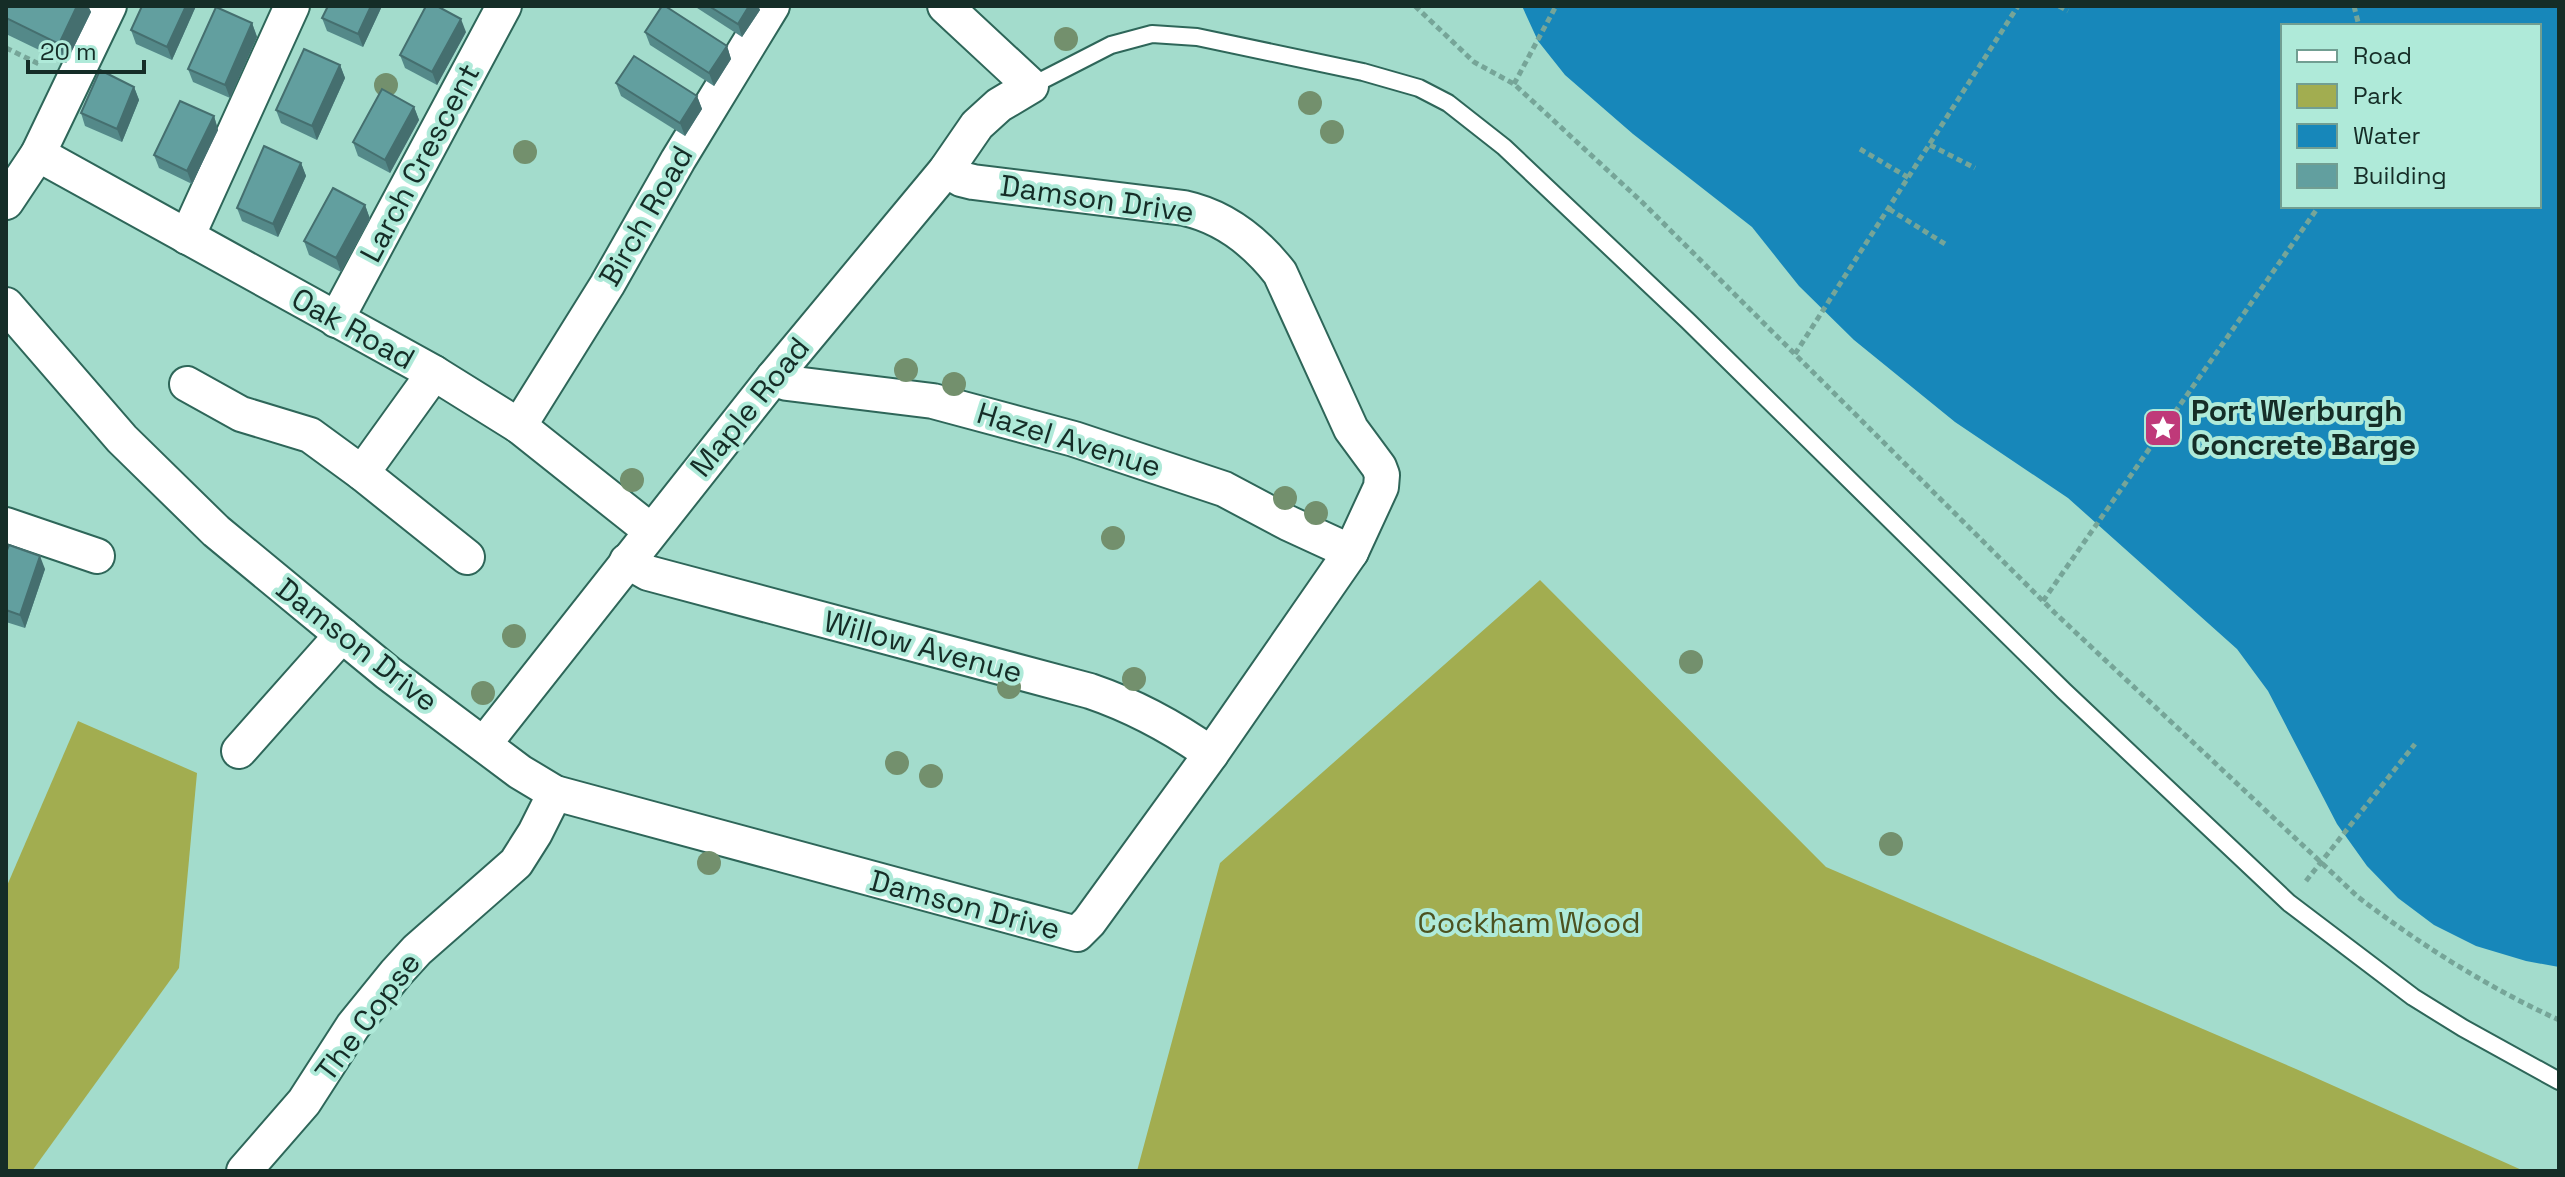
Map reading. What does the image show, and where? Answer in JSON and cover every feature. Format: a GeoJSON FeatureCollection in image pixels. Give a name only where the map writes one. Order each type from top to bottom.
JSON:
{"type":"FeatureCollection","features":[{"type":"Feature","properties":{"kind":"street"},"geometry":{"type":"LineString","coordinates":[[6,202],[38,154],[109,6]]}},
{"type":"Feature","properties":{"kind":"street"},"geometry":{"type":"LineString","coordinates":[[187,237],[292,6]]}},
{"type":"Feature","properties":{"kind":"street","name":"Larch Crescent"},"geometry":{"type":"LineString","coordinates":[[336,320],[504,6]]}},
{"type":"Feature","properties":{"kind":"street","name":"Birch Road"},"geometry":{"type":"LineString","coordinates":[[519,426],[607,285],[678,160],[772,6]]}},
{"type":"Feature","properties":{"kind":"street"},"geometry":{"type":"LineString","coordinates":[[945,6],[1031,86]]}},
{"type":"Feature","properties":{"kind":"street","name":"Maple Road"},"geometry":{"type":"LineString","coordinates":[[484,744],[773,378],[946,170],[977,125],[999,105],[1031,86]]}},
{"type":"Feature","properties":{"kind":"street","name":"Oak Road"},"geometry":{"type":"LineString","coordinates":[[38,154],[434,373],[519,426],[651,531]]}},
{"type":"Feature","properties":{"kind":"street","name":"Damson Drive"},"geometry":{"type":"LineString","coordinates":[[6,305],[122,439],[216,531],[342,635],[484,744],[555,793],[1077,934],[1089,922],[1211,754],[1351,552],[1381,487],[1382,475],[1351,429],[1286,282],[1270,260],[1230,225],[1202,212],[973,182],[946,170]]}},
{"type":"Feature","properties":{"kind":"street"},"geometry":{"type":"LineString","coordinates":[[362,473],[434,373]]}},
{"type":"Feature","properties":{"kind":"street","name":"Hazel Avenue"},"geometry":{"type":"LineString","coordinates":[[773,378],[787,383],[933,401],[1074,439],[1224,489],[1351,552]]}},
{"type":"Feature","properties":{"kind":"street"},"geometry":{"type":"LineString","coordinates":[[187,384],[241,414],[310,435],[467,557]]}},
{"type":"Feature","properties":{"kind":"street"},"geometry":{"type":"LineString","coordinates":[[6,525],[97,556]]}},
{"type":"Feature","properties":{"kind":"street","name":"Willow Avenue"},"geometry":{"type":"LineString","coordinates":[[627,561],[648,573],[1090,691],[1142,712],[1211,754]]}},
{"type":"Feature","properties":{"kind":"street"},"geometry":{"type":"LineString","coordinates":[[239,751],[342,635]]}},
{"type":"Feature","properties":{"kind":"street","name":"The Copse"},"geometry":{"type":"LineString","coordinates":[[244,1171],[304,1102],[353,1026],[396,973],[417,950],[516,863],[555,793]]}},
{"type":"Feature","properties":{"kind":"lane"},"geometry":{"type":"LineString","coordinates":[[1031,86],[1111,45],[1152,34],[1197,37],[1363,72],[1419,88],[1448,103],[1504,147],[1707,340],[2064,691],[2289,903],[2413,997],[2559,1081]]}},
{"type":"Feature","properties":{"kind":"path"},"geometry":{"type":"LineString","coordinates":[[1415,6],[1474,62],[1514,84],[1642,202],[2043,601],[2358,897],[2405,933],[2472,976],[2559,1020]]}},
{"type":"Feature","properties":{"kind":"path"},"geometry":{"type":"LineString","coordinates":[[1514,84],[1556,6]]}},
{"type":"Feature","properties":{"kind":"path"},"geometry":{"type":"LineString","coordinates":[[1795,354],[2018,6]]}},
{"type":"Feature","properties":{"kind":"path"},"geometry":{"type":"LineString","coordinates":[[2059,6],[2068,11]]}},
{"type":"Feature","properties":{"kind":"path"},"geometry":{"type":"LineString","coordinates":[[1930,145],[1975,168]]}},
{"type":"Feature","properties":{"kind":"path"},"geometry":{"type":"LineString","coordinates":[[1860,149],[1909,178]]}},
{"type":"Feature","properties":{"kind":"path"},"geometry":{"type":"LineString","coordinates":[[2043,601],[2318,208]]}},
{"type":"Feature","properties":{"kind":"path"},"geometry":{"type":"LineString","coordinates":[[1889,209],[1945,244]]}},
{"type":"Feature","properties":{"kind":"path"},"geometry":{"type":"LineString","coordinates":[[2320,863],[2415,744]]}},
{"type":"Feature","properties":{"kind":"green space","name":"Cockham Wood"},"geometry":{"type":"Polygon","coordinates":[[[1540,580],[1826,867],[2296,1069],[2524,1171],[1137,1171],[1220,863],[1540,580]]]}},
{"type":"Feature","properties":{"kind":"green space"},"geometry":{"type":"Polygon","coordinates":[[[78,721],[197,773],[179,968],[32,1171],[6,1171],[6,888],[78,721]]]}},
{"type":"Feature","properties":{"kind":"water"},"geometry":{"type":"Polygon","coordinates":[[[1522,6],[2559,6],[2559,967],[2476,946],[2434,925],[2398,898],[2367,866],[2337,824],[2268,691],[2237,649],[2068,498],[1955,422],[1854,340],[1799,286],[1752,227],[1633,134],[1565,75],[1538,41],[1522,6]]]}},
{"type":"Feature","properties":{"kind":"building"},"geometry":{"type":"Polygon","coordinates":[[[6,6],[77,6],[59,44],[6,18],[6,6]]]}},
{"type":"Feature","properties":{"kind":"building"},"geometry":{"type":"Polygon","coordinates":[[[142,6],[186,6],[167,47],[131,30],[142,6]]]}},
{"type":"Feature","properties":{"kind":"building"},"geometry":{"type":"Polygon","coordinates":[[[328,6],[371,6],[358,34],[322,18],[328,6]]]}},
{"type":"Feature","properties":{"kind":"building"},"geometry":{"type":"Polygon","coordinates":[[[426,6],[437,6],[461,19],[432,72],[400,55],[426,6]]]}},
{"type":"Feature","properties":{"kind":"building"},"geometry":{"type":"Polygon","coordinates":[[[662,6],[727,46],[709,73],[645,32],[662,6]]]}},
{"type":"Feature","properties":{"kind":"building"},"geometry":{"type":"Polygon","coordinates":[[[709,6],[749,6],[738,24],[709,6]]]}},
{"type":"Feature","properties":{"kind":"building"},"geometry":{"type":"Polygon","coordinates":[[[216,7],[252,23],[225,85],[188,69],[216,7]]]}},
{"type":"Feature","properties":{"kind":"building"},"geometry":{"type":"Polygon","coordinates":[[[304,49],[340,65],[312,126],[276,110],[304,49]]]}},
{"type":"Feature","properties":{"kind":"building"},"geometry":{"type":"Polygon","coordinates":[[[634,56],[697,96],[680,123],[616,83],[634,56]]]}},
{"type":"Feature","properties":{"kind":"building"},"geometry":{"type":"Polygon","coordinates":[[[100,70],[134,87],[117,129],[81,113],[100,70]]]}},
{"type":"Feature","properties":{"kind":"building"},"geometry":{"type":"Polygon","coordinates":[[[382,89],[414,107],[385,160],[353,142],[382,89]]]}},
{"type":"Feature","properties":{"kind":"building"},"geometry":{"type":"Polygon","coordinates":[[[180,101],[214,116],[187,171],[154,155],[180,101]]]}},
{"type":"Feature","properties":{"kind":"building"},"geometry":{"type":"Polygon","coordinates":[[[264,146],[301,163],[273,224],[237,208],[264,146]]]}},
{"type":"Feature","properties":{"kind":"building"},"geometry":{"type":"Polygon","coordinates":[[[333,188],[365,205],[336,258],[304,241],[333,188]]]}},
{"type":"Feature","properties":{"kind":"building"},"geometry":{"type":"Polygon","coordinates":[[[9,545],[40,556],[20,615],[6,610],[6,553],[9,545]]]}},
{"type":"Feature","properties":{"kind":"place","name":"Port Werburgh Concrete Barge"},"geometry":{"type":"Point","coordinates":[2163,428]}}]}
